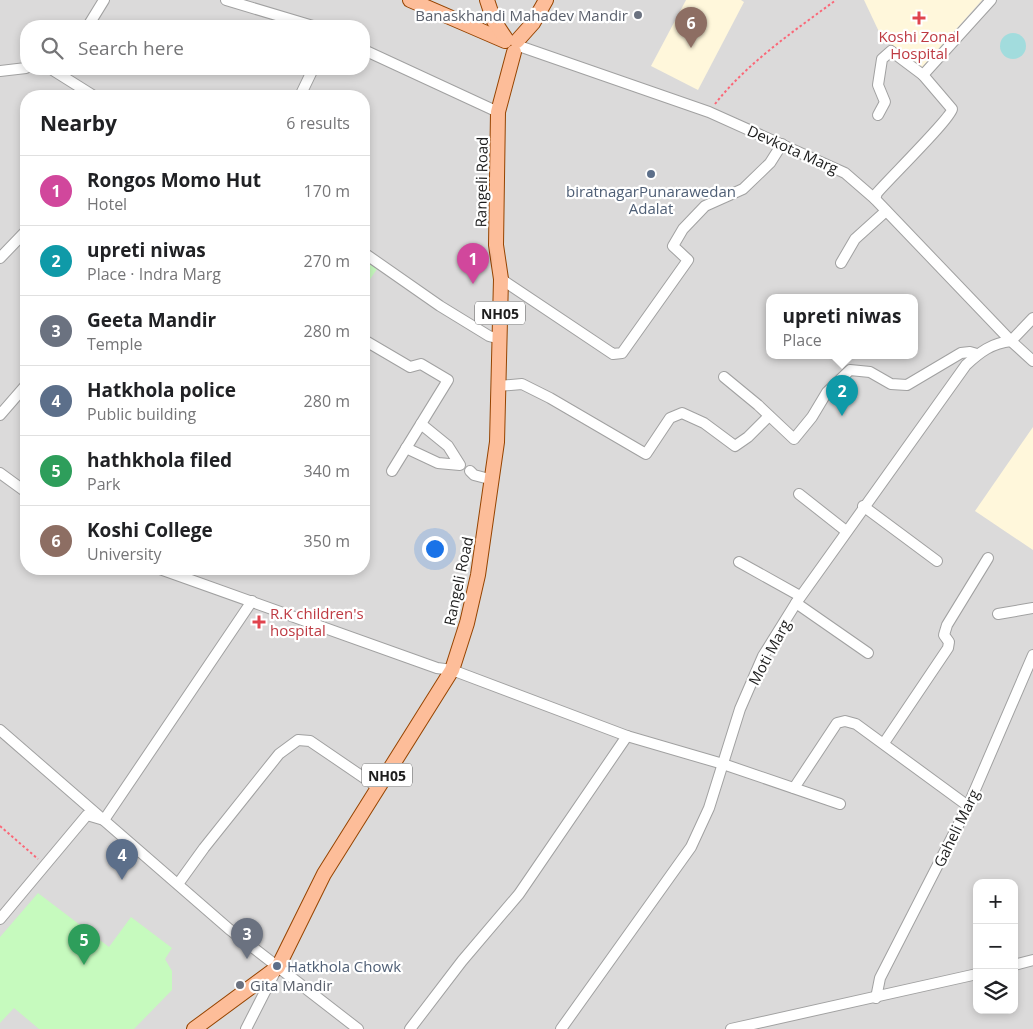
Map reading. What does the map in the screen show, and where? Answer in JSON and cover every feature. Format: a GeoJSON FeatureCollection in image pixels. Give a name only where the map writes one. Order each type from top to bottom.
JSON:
{"type":"FeatureCollection","features":[{"type":"Feature","properties":{"kind":"main road"},"geometry":{"type":"LineString","coordinates":[[410,0],[512,44]]}},
{"type":"Feature","properties":{"kind":"main road"},"geometry":{"type":"LineString","coordinates":[[487,0],[494,21],[512,44]]}},
{"type":"Feature","properties":{"kind":"main road","name":"Rangeli Road"},"geometry":{"type":"LineString","coordinates":[[194,1029],[278,967],[324,874],[452,670],[467,623],[478,575],[497,442],[501,279],[496,245],[498,112],[512,44],[533,23],[546,0]]}},
{"type":"Feature","properties":{"kind":"street"},"geometry":{"type":"LineString","coordinates":[[92,20],[104,0]]}},
{"type":"Feature","properties":{"kind":"street"},"geometry":{"type":"LineString","coordinates":[[226,0],[293,20]]}},
{"type":"Feature","properties":{"kind":"street"},"geometry":{"type":"LineString","coordinates":[[923,75],[991,0]]}},
{"type":"Feature","properties":{"kind":"street","name":"Devkota Marg"},"geometry":{"type":"LineString","coordinates":[[512,44],[709,112],[845,173],[875,198],[1011,341]]}},
{"type":"Feature","properties":{"kind":"street"},"geometry":{"type":"LineString","coordinates":[[875,198],[888,181],[952,112],[947,102],[923,75],[891,51],[884,55],[878,81],[885,102],[878,115]]}},
{"type":"Feature","properties":{"kind":"street"},"geometry":{"type":"LineString","coordinates":[[370,53],[498,112]]}},
{"type":"Feature","properties":{"kind":"street"},"geometry":{"type":"LineString","coordinates":[[0,71],[20,69]]}},
{"type":"Feature","properties":{"kind":"street"},"geometry":{"type":"LineString","coordinates":[[61,75],[84,90]]}},
{"type":"Feature","properties":{"kind":"street"},"geometry":{"type":"LineString","coordinates":[[303,90],[310,75]]}},
{"type":"Feature","properties":{"kind":"street"},"geometry":{"type":"LineString","coordinates":[[501,279],[613,354],[622,353],[688,260],[674,246],[683,229],[705,206],[743,189],[770,163],[782,144]]}},
{"type":"Feature","properties":{"kind":"street"},"geometry":{"type":"LineString","coordinates":[[842,263],[855,239],[886,210]]}},
{"type":"Feature","properties":{"kind":"street"},"geometry":{"type":"LineString","coordinates":[[0,258],[20,237]]}},
{"type":"Feature","properties":{"kind":"street"},"geometry":{"type":"LineString","coordinates":[[370,256],[440,306],[489,336],[500,340]]}},
{"type":"Feature","properties":{"kind":"street"},"geometry":{"type":"LineString","coordinates":[[1033,318],[1011,341],[1033,361]]}},
{"type":"Feature","properties":{"kind":"street","name":"Moti Marg"},"geometry":{"type":"LineString","coordinates":[[561,1029],[691,847],[709,808],[740,709],[764,656],[798,599],[966,365],[977,354],[996,342],[1011,341]]}},
{"type":"Feature","properties":{"kind":"street"},"geometry":{"type":"LineString","coordinates":[[370,344],[410,367],[421,364],[448,380],[392,472]]}},
{"type":"Feature","properties":{"kind":"street"},"geometry":{"type":"LineString","coordinates":[[724,377],[794,439],[812,417],[826,392],[850,370],[870,372],[891,384],[907,385],[960,354],[970,352],[977,354]]}},
{"type":"Feature","properties":{"kind":"street"},"geometry":{"type":"LineString","coordinates":[[498,386],[522,384],[550,398],[646,454],[670,418],[682,413],[704,423],[735,446],[748,437],[770,416]]}},
{"type":"Feature","properties":{"kind":"street"},"geometry":{"type":"LineString","coordinates":[[0,415],[20,392]]}},
{"type":"Feature","properties":{"kind":"street"},"geometry":{"type":"LineString","coordinates":[[420,424],[448,446],[465,468],[474,475],[493,480]]}},
{"type":"Feature","properties":{"kind":"street"},"geometry":{"type":"LineString","coordinates":[[406,448],[438,463],[465,468]]}},
{"type":"Feature","properties":{"kind":"street"},"geometry":{"type":"LineString","coordinates":[[0,473],[20,488]]}},
{"type":"Feature","properties":{"kind":"street"},"geometry":{"type":"LineString","coordinates":[[799,494],[846,530]]}},
{"type":"Feature","properties":{"kind":"street"},"geometry":{"type":"LineString","coordinates":[[864,506],[937,561]]}},
{"type":"Feature","properties":{"kind":"street"},"geometry":{"type":"LineString","coordinates":[[884,743],[948,648],[949,642],[944,635],[948,625],[988,558]]}},
{"type":"Feature","properties":{"kind":"street"},"geometry":{"type":"LineString","coordinates":[[740,562],[798,599],[868,653]]}},
{"type":"Feature","properties":{"kind":"street"},"geometry":{"type":"LineString","coordinates":[[177,575],[438,668],[452,670],[627,736],[723,764],[840,804]]}},
{"type":"Feature","properties":{"kind":"street"},"geometry":{"type":"LineString","coordinates":[[104,820],[252,602]]}},
{"type":"Feature","properties":{"kind":"street"},"geometry":{"type":"LineString","coordinates":[[998,614],[1033,608]]}},
{"type":"Feature","properties":{"kind":"street","name":"Gaheli Marg"},"geometry":{"type":"LineString","coordinates":[[876,998],[880,978],[968,806],[1033,655]]}},
{"type":"Feature","properties":{"kind":"street"},"geometry":{"type":"LineString","coordinates":[[794,788],[837,723],[845,721],[856,724],[884,743],[951,796],[968,806]]}},
{"type":"Feature","properties":{"kind":"street"},"geometry":{"type":"LineString","coordinates":[[0,730],[229,929],[358,1029]]}},
{"type":"Feature","properties":{"kind":"street"},"geometry":{"type":"LineString","coordinates":[[410,1029],[462,962],[519,894],[627,736]]}},
{"type":"Feature","properties":{"kind":"street"},"geometry":{"type":"LineString","coordinates":[[178,884],[204,848],[279,754],[298,740],[310,741],[378,788]]}},
{"type":"Feature","properties":{"kind":"street"},"geometry":{"type":"LineString","coordinates":[[0,919],[88,815],[104,820]]}},
{"type":"Feature","properties":{"kind":"street"},"geometry":{"type":"LineString","coordinates":[[1018,964],[1033,960]]}},
{"type":"Feature","properties":{"kind":"street"},"geometry":{"type":"LineString","coordinates":[[246,1029],[278,967]]}},
{"type":"Feature","properties":{"kind":"street"},"geometry":{"type":"LineString","coordinates":[[731,1029],[973,975]]}},
{"type":"Feature","properties":{"kind":"path"},"geometry":{"type":"LineString","coordinates":[[709,112],[728,87],[795,31],[836,0]]}},
{"type":"Feature","properties":{"kind":"path"},"geometry":{"type":"LineString","coordinates":[[0,826],[45,866]]}},
{"type":"Feature","properties":{"kind":"shaded area"},"geometry":{"type":"Polygon","coordinates":[[[0,0],[1033,0],[1033,1029],[0,1029],[0,0]]]}},
{"type":"Feature","properties":{"kind":"shaded area"},"geometry":{"type":"Polygon","coordinates":[[[686,0],[741,0],[744,2],[698,90],[651,66],[686,0]]]}},
{"type":"Feature","properties":{"kind":"shaded area","name":"Koshi Zonal Hospital"},"geometry":{"type":"Polygon","coordinates":[[[864,0],[982,0],[919,71],[881,36],[864,0]]]}},
{"type":"Feature","properties":{"kind":"shaded area"},"geometry":{"type":"Polygon","coordinates":[[[1033,427],[1033,550],[975,511],[1033,427]]]}},
{"type":"Feature","properties":{"kind":"green space"},"geometry":{"type":"Polygon","coordinates":[[[370,264],[377,269],[370,279],[370,264]]]}},
{"type":"Feature","properties":{"kind":"green space"},"geometry":{"type":"Polygon","coordinates":[[[38,893],[109,947],[131,917],[172,948],[165,959],[172,971],[172,990],[134,1029],[39,1029],[14,1008],[0,1023],[0,937],[38,893]]]}},
{"type":"Feature","properties":{"kind":"water"},"geometry":{"type":"Polygon","coordinates":[[[1013,33],[1022,37],[1026,46],[1022,55],[1013,59],[1004,55],[1000,46],[1004,37],[1013,33]]]}},
{"type":"Feature","properties":{"kind":"place","name":"Banaskhandi Mahadev Mandir"},"geometry":{"type":"Point","coordinates":[638,15]}},
{"type":"Feature","properties":{"kind":"place","name":"Koshi Zonal Hospital"},"geometry":{"type":"Point","coordinates":[919,18]}},
{"type":"Feature","properties":{"kind":"place","name":"Koshi College"},"geometry":{"type":"Point","coordinates":[691,48]}},
{"type":"Feature","properties":{"kind":"place","name":"biratnagarPunarawedan Adalat"},"geometry":{"type":"Point","coordinates":[651,174]}},
{"type":"Feature","properties":{"kind":"place","name":"Rongos Momo Hut"},"geometry":{"type":"Point","coordinates":[473,284]}},
{"type":"Feature","properties":{"kind":"place","name":"upreti niwas"},"geometry":{"type":"Point","coordinates":[842,416]}},
{"type":"Feature","properties":{"kind":"place","name":"R.K children's hospital"},"geometry":{"type":"Point","coordinates":[259,622]}},
{"type":"Feature","properties":{"kind":"place","name":"Hatkhola police"},"geometry":{"type":"Point","coordinates":[122,880]}},
{"type":"Feature","properties":{"kind":"place","name":"Geeta Mandir"},"geometry":{"type":"Point","coordinates":[247,959]}},
{"type":"Feature","properties":{"kind":"place","name":"hathkhola filed"},"geometry":{"type":"Point","coordinates":[84,965]}},
{"type":"Feature","properties":{"kind":"place","name":"Hatkhola Chowk"},"geometry":{"type":"Point","coordinates":[277,966]}},
{"type":"Feature","properties":{"kind":"place","name":"Gita Mandir"},"geometry":{"type":"Point","coordinates":[240,985]}}]}
